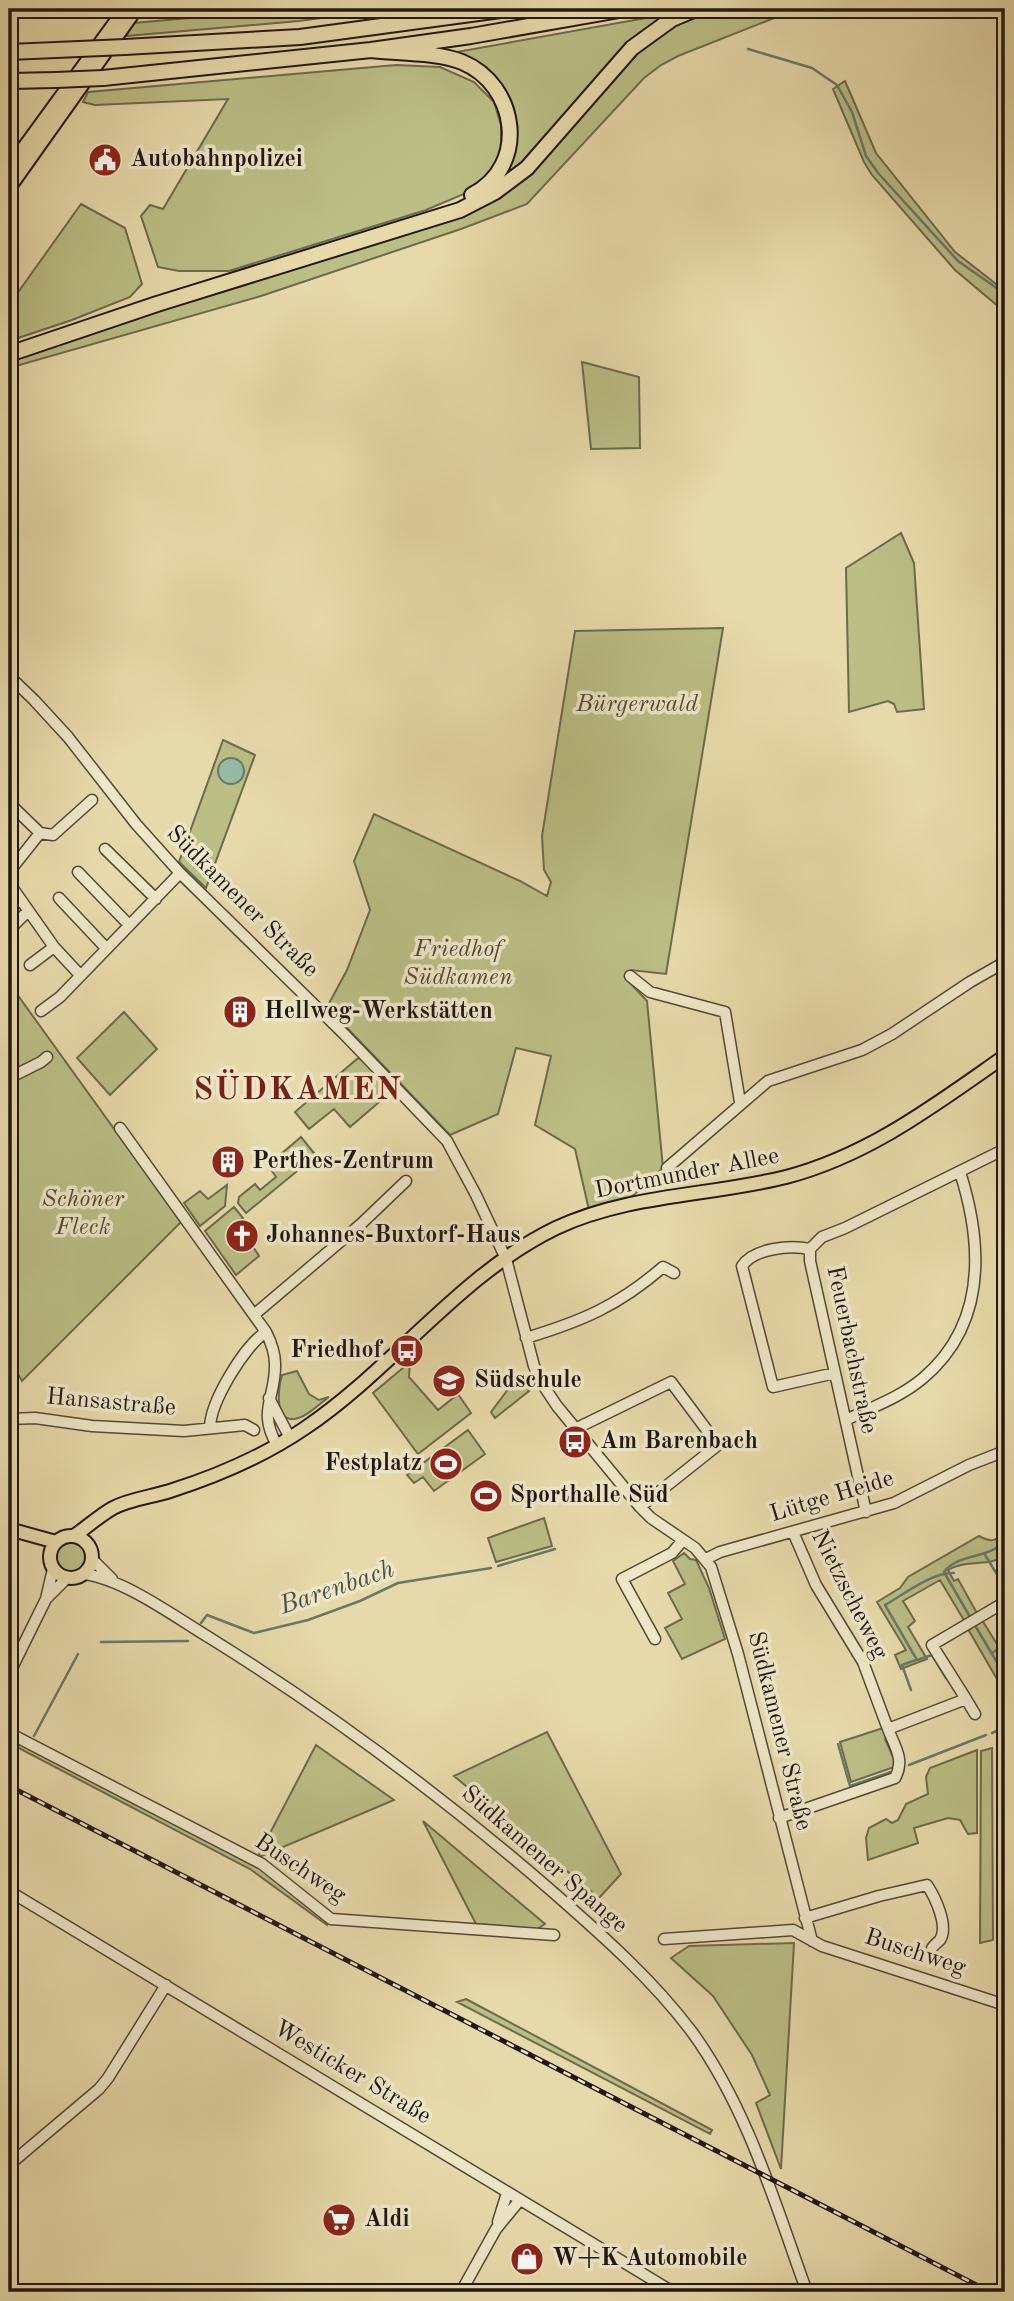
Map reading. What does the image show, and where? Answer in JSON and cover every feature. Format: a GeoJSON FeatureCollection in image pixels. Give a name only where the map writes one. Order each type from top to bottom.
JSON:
{"type":"FeatureCollection","features":[{"type":"Feature","properties":{"kind":"highway"},"geometry":{"type":"LineString","coordinates":[[369,29],[428,9]]}},
{"type":"Feature","properties":{"kind":"highway"},"geometry":{"type":"LineString","coordinates":[[9,52],[247,41],[369,29],[508,9]]}},
{"type":"Feature","properties":{"kind":"highway"},"geometry":{"type":"LineString","coordinates":[[9,81],[103,78],[370,50],[483,34],[625,9]]}},
{"type":"Feature","properties":{"kind":"highway"},"geometry":{"type":"LineString","coordinates":[[9,354],[157,304],[460,210],[495,192],[527,168],[632,48],[672,19],[696,9]]}},
{"type":"Feature","properties":{"kind":"highway"},"geometry":{"type":"LineString","coordinates":[[9,348],[154,297],[245,272],[445,208],[479,191],[492,181],[509,151],[511,134],[509,114],[502,96],[491,81],[460,61],[370,50]]}},
{"type":"Feature","properties":{"kind":"main road"},"geometry":{"type":"LineString","coordinates":[[9,169],[125,9]]}},
{"type":"Feature","properties":{"kind":"main road"},"geometry":{"type":"LineString","coordinates":[[9,188],[136,9]]}},
{"type":"Feature","properties":{"kind":"main road","name":"Dortmunder Allee"},"geometry":{"type":"LineString","coordinates":[[74,1536],[122,1504],[170,1491],[231,1469],[290,1438],[349,1396],[458,1295],[506,1259],[555,1228],[645,1201],[784,1177],[850,1155],[905,1126],[1005,1056]]}},
{"type":"Feature","properties":{"kind":"main road"},"geometry":{"type":"LineString","coordinates":[[23,1535],[49,1554],[53,1569],[67,1578],[76,1578],[84,1574],[92,1559],[88,1544],[102,1516]]}},
{"type":"Feature","properties":{"kind":"main road"},"geometry":{"type":"LineString","coordinates":[[9,1529],[56,1542]]}},
{"type":"Feature","properties":{"kind":"main road"},"geometry":{"type":"LineString","coordinates":[[49,1554],[61,1538],[74,1536],[88,1544]]}},
{"type":"Feature","properties":{"kind":"street","name":"Südkamener Straße"},"geometry":{"type":"LineString","coordinates":[[9,676],[68,737],[136,824],[180,873],[344,1034],[447,1141],[506,1259],[534,1366],[543,1385],[639,1507],[706,1559],[722,1597],[735,1643],[810,1940]]}},
{"type":"Feature","properties":{"kind":"street"},"geometry":{"type":"LineString","coordinates":[[9,803],[40,833],[53,835],[92,800]]}},
{"type":"Feature","properties":{"kind":"street"},"geometry":{"type":"LineString","coordinates":[[9,872],[40,833]]}},
{"type":"Feature","properties":{"kind":"street"},"geometry":{"type":"LineString","coordinates":[[105,849],[156,899]]}},
{"type":"Feature","properties":{"kind":"street"},"geometry":{"type":"LineString","coordinates":[[78,872],[130,925]]}},
{"type":"Feature","properties":{"kind":"street"},"geometry":{"type":"LineString","coordinates":[[41,1011],[60,997],[180,873]]}},
{"type":"Feature","properties":{"kind":"street"},"geometry":{"type":"LineString","coordinates":[[9,883],[54,947],[80,975]]}},
{"type":"Feature","properties":{"kind":"street"},"geometry":{"type":"LineString","coordinates":[[59,898],[106,948]]}},
{"type":"Feature","properties":{"kind":"street"},"geometry":{"type":"LineString","coordinates":[[9,930],[28,911]]}},
{"type":"Feature","properties":{"kind":"street"},"geometry":{"type":"LineString","coordinates":[[30,965],[54,947]]}},
{"type":"Feature","properties":{"kind":"street"},"geometry":{"type":"LineString","coordinates":[[667,1168],[768,1080],[872,1045],[1005,962]]}},
{"type":"Feature","properties":{"kind":"street"},"geometry":{"type":"LineString","coordinates":[[630,976],[650,992],[725,1012],[740,1102]]}},
{"type":"Feature","properties":{"kind":"street"},"geometry":{"type":"LineString","coordinates":[[9,1078],[47,1057]]}},
{"type":"Feature","properties":{"kind":"street"},"geometry":{"type":"LineString","coordinates":[[120,1128],[266,1332],[275,1366],[266,1411],[276,1446]]}},
{"type":"Feature","properties":{"kind":"street","name":"Feuerbachstraße"},"geometry":{"type":"LineString","coordinates":[[866,1512],[810,1261],[810,1249],[822,1237],[1005,1149]]}},
{"type":"Feature","properties":{"kind":"street"},"geometry":{"type":"LineString","coordinates":[[846,1420],[901,1394],[922,1379],[947,1352],[966,1319],[976,1278],[976,1246],[970,1204],[960,1172]]}},
{"type":"Feature","properties":{"kind":"street"},"geometry":{"type":"LineString","coordinates":[[255,1314],[361,1224],[406,1181]]}},
{"type":"Feature","properties":{"kind":"street"},"geometry":{"type":"LineString","coordinates":[[810,1249],[795,1246],[762,1253],[746,1259],[742,1266],[773,1387],[835,1373]]}},
{"type":"Feature","properties":{"kind":"street"},"geometry":{"type":"LineString","coordinates":[[526,1338],[573,1324],[601,1311],[626,1296],[663,1267],[674,1273]]}},
{"type":"Feature","properties":{"kind":"street","name":"Hansastraße"},"geometry":{"type":"LineString","coordinates":[[211,1428],[210,1418],[216,1397],[258,1338],[266,1332]]}},
{"type":"Feature","properties":{"kind":"street"},"geometry":{"type":"LineString","coordinates":[[575,1429],[671,1382],[718,1445],[639,1507]]}},
{"type":"Feature","properties":{"kind":"street"},"geometry":{"type":"LineString","coordinates":[[270,1398],[290,1438]]}},
{"type":"Feature","properties":{"kind":"street","name":"Hansastraße"},"geometry":{"type":"LineString","coordinates":[[9,1419],[35,1418],[92,1426],[170,1430],[245,1425],[254,1430]]}},
{"type":"Feature","properties":{"kind":"street","name":"Lütge Heide"},"geometry":{"type":"LineString","coordinates":[[706,1559],[720,1552],[894,1503],[969,1465],[1005,1451]]}},
{"type":"Feature","properties":{"kind":"street","name":"Nietzscheweg"},"geometry":{"type":"LineString","coordinates":[[779,1818],[895,1778],[900,1768],[899,1757],[863,1661],[816,1585],[793,1532]]}},
{"type":"Feature","properties":{"kind":"street"},"geometry":{"type":"LineString","coordinates":[[655,1639],[622,1579],[672,1553],[683,1540]]}},
{"type":"Feature","properties":{"kind":"street"},"geometry":{"type":"LineString","coordinates":[[92,1559],[114,1582]]}},
{"type":"Feature","properties":{"kind":"street"},"geometry":{"type":"LineString","coordinates":[[9,1675],[46,1599],[53,1569]]}},
{"type":"Feature","properties":{"kind":"street"},"geometry":{"type":"LineString","coordinates":[[84,1574],[114,1582]]}},
{"type":"Feature","properties":{"kind":"street"},"geometry":{"type":"LineString","coordinates":[[46,1599],[67,1578]]}},
{"type":"Feature","properties":{"kind":"street","name":"Südkamener Spange"},"geometry":{"type":"LineString","coordinates":[[114,1582],[266,1673],[409,1774],[534,1876],[648,1982],[691,2032],[728,2089],[753,2146],[807,2292]]}},
{"type":"Feature","properties":{"kind":"street"},"geometry":{"type":"LineString","coordinates":[[975,1714],[932,1645],[1005,1602]]}},
{"type":"Feature","properties":{"kind":"street"},"geometry":{"type":"LineString","coordinates":[[888,1729],[966,1699]]}},
{"type":"Feature","properties":{"kind":"street","name":"Buschweg"},"geometry":{"type":"LineString","coordinates":[[9,1733],[262,1864],[331,1919],[554,1935]]}},
{"type":"Feature","properties":{"kind":"street"},"geometry":{"type":"LineString","coordinates":[[805,1918],[927,1885],[939,1906],[941,1921],[940,1940],[932,1948]]}},
{"type":"Feature","properties":{"kind":"street","name":"Westicker Straße"},"geometry":{"type":"LineString","coordinates":[[9,1891],[673,2292]]}},
{"type":"Feature","properties":{"kind":"street","name":"Buschweg"},"geometry":{"type":"LineString","coordinates":[[664,1939],[793,1930],[821,1946],[1005,2004]]}},
{"type":"Feature","properties":{"kind":"street"},"geometry":{"type":"LineString","coordinates":[[9,2165],[99,2089],[166,1985]]}},
{"type":"Feature","properties":{"kind":"street"},"geometry":{"type":"LineString","coordinates":[[496,2229],[507,2193]]}},
{"type":"Feature","properties":{"kind":"street"},"geometry":{"type":"LineString","coordinates":[[461,2292],[496,2229],[519,2201]]}},
{"type":"Feature","properties":{"kind":"street"},"geometry":{"type":"LineString","coordinates":[[400,2292],[420,2292]]}},
{"type":"Feature","properties":{"kind":"green space"},"geometry":{"type":"Polygon","coordinates":[[[236,9],[389,9],[299,21],[126,36],[134,23],[234,14],[236,9]]]}},
{"type":"Feature","properties":{"kind":"green space"},"geometry":{"type":"Polygon","coordinates":[[[710,9],[797,9],[661,65],[644,78],[527,204],[261,296],[9,368],[9,357],[510,190],[637,53],[674,26],[710,9]]]}},
{"type":"Feature","properties":{"kind":"green space"},"geometry":{"type":"Polygon","coordinates":[[[668,14],[525,161],[505,178],[502,176],[504,95],[451,53],[668,14]]]}},
{"type":"Feature","properties":{"kind":"green space"},"geometry":{"type":"Polygon","coordinates":[[[396,65],[440,67],[474,82],[494,102],[501,125],[501,153],[488,176],[464,194],[426,210],[229,271],[179,271],[158,267],[141,216],[150,205],[163,209],[228,99],[95,105],[83,102],[88,92],[396,65]]]}},
{"type":"Feature","properties":{"kind":"green space"},"geometry":{"type":"Polygon","coordinates":[[[845,81],[876,153],[955,252],[1005,291],[1005,312],[955,270],[872,175],[833,89],[845,81]]]}},
{"type":"Feature","properties":{"kind":"green space"},"geometry":{"type":"Polygon","coordinates":[[[81,204],[125,228],[142,284],[130,297],[9,341],[9,305],[81,204]]]}},
{"type":"Feature","properties":{"kind":"green space"},"geometry":{"type":"Polygon","coordinates":[[[582,362],[639,377],[640,448],[591,449],[582,362]]]}},
{"type":"Feature","properties":{"kind":"green space"},"geometry":{"type":"Polygon","coordinates":[[[901,533],[914,563],[924,709],[897,712],[894,704],[888,701],[849,712],[846,568],[901,533]]]}},
{"type":"Feature","properties":{"kind":"green space","name":"Friedhof Südkamen"},"geometry":{"type":"Polygon","coordinates":[[[723,628],[666,974],[631,970],[629,982],[647,1001],[663,1168],[629,1199],[589,1210],[575,1149],[535,1125],[551,1056],[516,1048],[498,1114],[450,1135],[327,1007],[347,970],[370,910],[354,861],[374,814],[547,896],[551,882],[544,870],[542,836],[575,631],[723,628]]]}},
{"type":"Feature","properties":{"kind":"green space"},"geometry":{"type":"Polygon","coordinates":[[[223,740],[255,755],[206,888],[179,862],[223,740]]]}},
{"type":"Feature","properties":{"kind":"green space","name":"Schöner Fleck"},"geometry":{"type":"Polygon","coordinates":[[[9,983],[181,1222],[22,1381],[9,1359],[9,983]]]}},
{"type":"Feature","properties":{"kind":"green space"},"geometry":{"type":"Polygon","coordinates":[[[124,1012],[157,1049],[110,1095],[77,1058],[124,1012]]]}},
{"type":"Feature","properties":{"kind":"green space"},"geometry":{"type":"Polygon","coordinates":[[[361,1058],[392,1091],[350,1127],[334,1109],[309,1129],[295,1112],[361,1058]]]}},
{"type":"Feature","properties":{"kind":"green space"},"geometry":{"type":"Polygon","coordinates":[[[301,1137],[314,1153],[313,1158],[246,1213],[238,1203],[239,1197],[255,1184],[260,1190],[276,1177],[268,1165],[301,1137]]]}},
{"type":"Feature","properties":{"kind":"green space"},"geometry":{"type":"Polygon","coordinates":[[[227,1185],[225,1206],[200,1226],[184,1203],[200,1191],[208,1199],[227,1185]]]}},
{"type":"Feature","properties":{"kind":"green space"},"geometry":{"type":"Polygon","coordinates":[[[234,1207],[243,1218],[235,1227],[232,1225],[227,1229],[227,1234],[240,1249],[247,1244],[252,1245],[259,1256],[236,1275],[205,1231],[234,1207]]]}},
{"type":"Feature","properties":{"kind":"green space"},"geometry":{"type":"Polygon","coordinates":[[[410,1362],[409,1377],[438,1410],[458,1394],[471,1413],[418,1454],[373,1393],[410,1362]]]}},
{"type":"Feature","properties":{"kind":"green space"},"geometry":{"type":"Polygon","coordinates":[[[297,1371],[309,1394],[319,1400],[329,1397],[303,1416],[294,1419],[283,1415],[279,1394],[282,1375],[297,1371]]]}},
{"type":"Feature","properties":{"kind":"green space"},"geometry":{"type":"Polygon","coordinates":[[[521,1379],[529,1391],[495,1418],[491,1412],[509,1388],[521,1379]]]}},
{"type":"Feature","properties":{"kind":"green space","name":"Festplatz"},"geometry":{"type":"Polygon","coordinates":[[[468,1430],[485,1454],[434,1491],[423,1477],[414,1483],[407,1475],[468,1430]]]}},
{"type":"Feature","properties":{"kind":"green space"},"geometry":{"type":"Polygon","coordinates":[[[544,1518],[552,1546],[496,1562],[488,1538],[544,1518]]]}},
{"type":"Feature","properties":{"kind":"green space"},"geometry":{"type":"Polygon","coordinates":[[[1005,1521],[1005,1556],[948,1570],[954,1581],[958,1579],[978,1615],[965,1622],[940,1580],[903,1601],[915,1621],[908,1627],[927,1659],[901,1669],[895,1655],[906,1650],[877,1602],[900,1588],[908,1577],[979,1536],[989,1540],[998,1538],[1004,1533],[1005,1521]]]}},
{"type":"Feature","properties":{"kind":"green space"},"geometry":{"type":"Polygon","coordinates":[[[70,1541],[81,1546],[86,1557],[81,1568],[70,1573],[59,1568],[54,1557],[59,1546],[70,1541]]]}},
{"type":"Feature","properties":{"kind":"green space"},"geometry":{"type":"Polygon","coordinates":[[[684,1553],[690,1559],[696,1560],[709,1588],[725,1639],[682,1659],[665,1628],[682,1619],[668,1593],[685,1584],[673,1561],[684,1553]]]}},
{"type":"Feature","properties":{"kind":"green space"},"geometry":{"type":"Polygon","coordinates":[[[982,1620],[1005,1657],[1005,1693],[968,1629],[982,1620]]]}},
{"type":"Feature","properties":{"kind":"green space"},"geometry":{"type":"Polygon","coordinates":[[[883,1728],[897,1766],[851,1782],[840,1742],[883,1728]]]}},
{"type":"Feature","properties":{"kind":"green space"},"geometry":{"type":"Polygon","coordinates":[[[547,1732],[621,1874],[599,1898],[454,1776],[547,1732]]]}},
{"type":"Feature","properties":{"kind":"green space"},"geometry":{"type":"Polygon","coordinates":[[[9,1738],[255,1863],[329,1921],[327,1925],[250,1869],[9,1743],[9,1738]]]}},
{"type":"Feature","properties":{"kind":"green space"},"geometry":{"type":"Polygon","coordinates":[[[316,1745],[394,1800],[257,1858],[316,1745]]]}},
{"type":"Feature","properties":{"kind":"green space"},"geometry":{"type":"Polygon","coordinates":[[[992,1748],[993,1940],[980,1943],[981,1751],[992,1748]]]}},
{"type":"Feature","properties":{"kind":"green space"},"geometry":{"type":"Polygon","coordinates":[[[977,1750],[977,1833],[968,1834],[960,1820],[948,1818],[914,1828],[918,1843],[868,1860],[866,1838],[869,1828],[886,1819],[892,1823],[898,1820],[906,1804],[928,1794],[926,1777],[930,1768],[977,1750]]]}},
{"type":"Feature","properties":{"kind":"green space"},"geometry":{"type":"Polygon","coordinates":[[[423,1821],[545,1924],[537,1929],[476,1924],[423,1821]]]}},
{"type":"Feature","properties":{"kind":"green space"},"geometry":{"type":"Polygon","coordinates":[[[794,1943],[781,2169],[756,2103],[770,2095],[752,2055],[713,1996],[671,1958],[689,1946],[794,1943]]]}},
{"type":"Feature","properties":{"kind":"green space"},"geometry":{"type":"Polygon","coordinates":[[[466,1999],[712,2130],[710,2134],[457,2002],[466,1999]]]}},
{"type":"Feature","properties":{"kind":"shaded area"},"geometry":{"type":"Polygon","coordinates":[[[231,758],[240,762],[244,771],[240,780],[231,784],[222,780],[218,771],[222,762],[231,758]]]}},
{"type":"Feature","properties":{"kind":"waterway"},"geometry":{"type":"LineString","coordinates":[[748,49],[812,68],[837,85],[852,112],[866,156],[878,173],[958,261],[1005,297]]}},
{"type":"Feature","properties":{"kind":"waterway"},"geometry":{"type":"LineString","coordinates":[[970,1617],[944,1572],[958,1561],[991,1551],[1005,1540]]}},
{"type":"Feature","properties":{"kind":"waterway","name":"Barenbach"},"geometry":{"type":"LineString","coordinates":[[498,1566],[555,1549]]}},
{"type":"Feature","properties":{"kind":"waterway"},"geometry":{"type":"LineString","coordinates":[[985,1555],[998,1576]]}},
{"type":"Feature","properties":{"kind":"waterway","name":"Barenbach"},"geometry":{"type":"LineString","coordinates":[[201,1623],[207,1615],[254,1633],[308,1620],[360,1601],[398,1583],[491,1568]]}},
{"type":"Feature","properties":{"kind":"waterway"},"geometry":{"type":"LineString","coordinates":[[946,1678],[932,1655],[917,1660],[885,1605],[928,1580],[954,1573]]}},
{"type":"Feature","properties":{"kind":"waterway"},"geometry":{"type":"LineString","coordinates":[[976,1627],[1005,1676]]}},
{"type":"Feature","properties":{"kind":"waterway","name":"Barenbach"},"geometry":{"type":"LineString","coordinates":[[101,1642],[188,1641]]}},
{"type":"Feature","properties":{"kind":"waterway"},"geometry":{"type":"LineString","coordinates":[[992,1653],[1005,1644]]}},
{"type":"Feature","properties":{"kind":"waterway","name":"Barenbach"},"geometry":{"type":"LineString","coordinates":[[34,1736],[78,1654]]}},
{"type":"Feature","properties":{"kind":"waterway"},"geometry":{"type":"LineString","coordinates":[[911,1690],[902,1665],[916,1660]]}},
{"type":"Feature","properties":{"kind":"waterway"},"geometry":{"type":"LineString","coordinates":[[992,1733],[1005,1727]]}},
{"type":"Feature","properties":{"kind":"waterway"},"geometry":{"type":"LineString","coordinates":[[909,1765],[986,1735]]}},
{"type":"Feature","properties":{"kind":"waterway"},"geometry":{"type":"LineString","coordinates":[[838,1744],[850,1786],[894,1771]]}},
{"type":"Feature","properties":{"kind":"railway"},"geometry":{"type":"LineString","coordinates":[[9,1786],[990,2292]]}},
{"type":"Feature","properties":{"kind":"place","name":"Autobahnpolizei"},"geometry":{"type":"Point","coordinates":[105,160]}},
{"type":"Feature","properties":{"kind":"place","name":"Hellweg-Werkstätten"},"geometry":{"type":"Point","coordinates":[240,1012]}},
{"type":"Feature","properties":{"kind":"place","name":"Perthes-Zentrum"},"geometry":{"type":"Point","coordinates":[228,1162]}},
{"type":"Feature","properties":{"kind":"place","name":"Johannes-Buxtorf-Haus"},"geometry":{"type":"Point","coordinates":[242,1236]}},
{"type":"Feature","properties":{"kind":"place","name":"Friedhof"},"geometry":{"type":"Point","coordinates":[407,1351]}},
{"type":"Feature","properties":{"kind":"place","name":"Südschule"},"geometry":{"type":"Point","coordinates":[449,1381]}},
{"type":"Feature","properties":{"kind":"place","name":"Am Barenbach"},"geometry":{"type":"Point","coordinates":[575,1442]}},
{"type":"Feature","properties":{"kind":"place","name":"Festplatz"},"geometry":{"type":"Point","coordinates":[446,1464]}},
{"type":"Feature","properties":{"kind":"place","name":"Sporthalle Süd"},"geometry":{"type":"Point","coordinates":[486,1496]}},
{"type":"Feature","properties":{"kind":"place","name":"Aldi"},"geometry":{"type":"Point","coordinates":[339,2220]}},
{"type":"Feature","properties":{"kind":"place","name":"W+K Automobile"},"geometry":{"type":"Point","coordinates":[527,2259]}},
{"type":"Feature","properties":{"kind":"district","name":"SÜDKAMEN"},"geometry":{"type":"Point","coordinates":[298,1091]}},
{"type":"Feature","properties":{"kind":"park label","name":"Bürgerwald"},"geometry":{"type":"Point","coordinates":[637,705]}}]}
